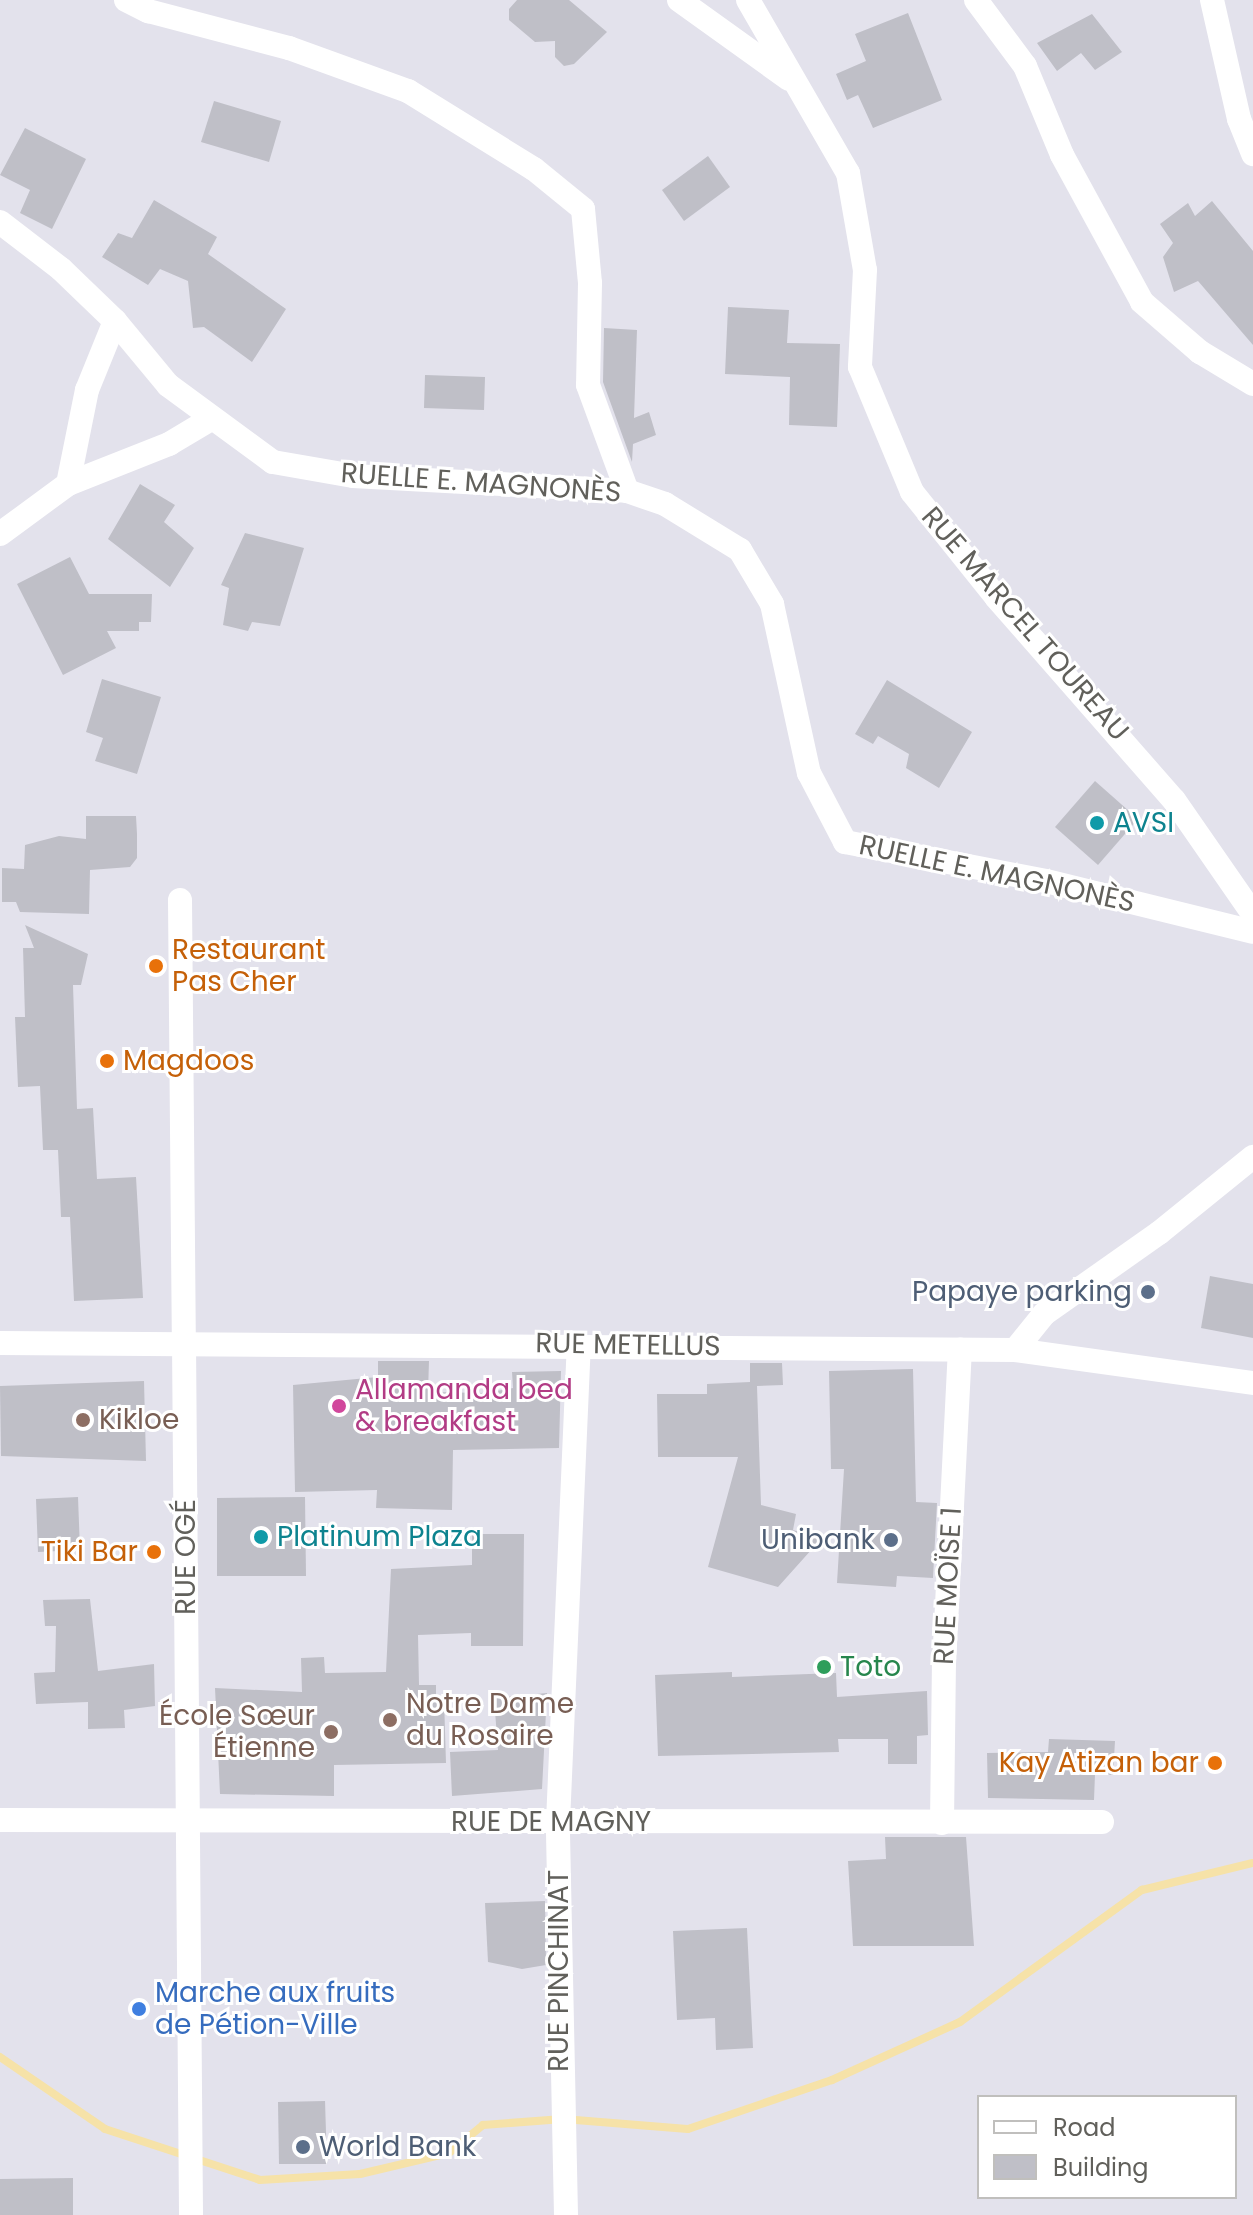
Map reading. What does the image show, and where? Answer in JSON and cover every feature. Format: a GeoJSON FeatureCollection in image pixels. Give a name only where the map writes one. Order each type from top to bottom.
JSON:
{"type":"FeatureCollection","features":[{"type":"Feature","properties":{"kind":"street"},"geometry":{"type":"LineString","coordinates":[[126,0],[148,11],[289,48],[408,91],[534,169],[583,209],[590,283],[588,385],[627,491]]}},
{"type":"Feature","properties":{"kind":"street"},"geometry":{"type":"LineString","coordinates":[[679,0],[798,85]]}},
{"type":"Feature","properties":{"kind":"street","name":"RUE MARCEL TOUREAU"},"geometry":{"type":"LineString","coordinates":[[748,0],[848,173],[865,270],[860,367],[912,492],[996,597],[1174,800],[1253,914]]}},
{"type":"Feature","properties":{"kind":"street"},"geometry":{"type":"LineString","coordinates":[[976,0],[1025,66],[1062,155],[1142,302],[1200,352],[1253,384]]}},
{"type":"Feature","properties":{"kind":"street"},"geometry":{"type":"LineString","coordinates":[[1212,0],[1239,119],[1253,154]]}},
{"type":"Feature","properties":{"kind":"street","name":"RUELLE E. MAGNONÈS"},"geometry":{"type":"LineString","coordinates":[[0,222],[61,269],[115,321],[168,385],[273,462],[353,476],[627,491],[665,504],[740,550],[772,604],[809,773],[845,842],[1046,881],[1253,932]]}},
{"type":"Feature","properties":{"kind":"street"},"geometry":{"type":"LineString","coordinates":[[68,484],[87,390],[115,321]]}},
{"type":"Feature","properties":{"kind":"street"},"geometry":{"type":"LineString","coordinates":[[0,534],[68,484],[169,444],[211,419]]}},
{"type":"Feature","properties":{"kind":"street","name":"RUE OGÉ"},"geometry":{"type":"LineString","coordinates":[[180,900],[191,2207]]}},
{"type":"Feature","properties":{"kind":"street"},"geometry":{"type":"LineString","coordinates":[[1015,1350],[1044,1314],[1159,1233],[1253,1157]]}},
{"type":"Feature","properties":{"kind":"street","name":"RUE METELLUS"},"geometry":{"type":"LineString","coordinates":[[0,1343],[579,1344],[1015,1350],[1253,1383]]}},
{"type":"Feature","properties":{"kind":"street","name":"RUE PINCHINAT"},"geometry":{"type":"LineString","coordinates":[[566,2215],[560,2097],[558,1822],[579,1344]]}},
{"type":"Feature","properties":{"kind":"street","name":"RUE MOÏSE 1"},"geometry":{"type":"LineString","coordinates":[[942,1823],[944,1664],[960,1349]]}},
{"type":"Feature","properties":{"kind":"street","name":"RUE DE MAGNY"},"geometry":{"type":"LineString","coordinates":[[0,1820],[1102,1822]]}},
{"type":"Feature","properties":{"kind":"building"},"geometry":{"type":"Polygon","coordinates":[[[517,0],[569,0],[607,32],[574,64],[564,66],[555,57],[555,41],[535,42],[509,20],[509,9],[517,0]]]}},
{"type":"Feature","properties":{"kind":"building"},"geometry":{"type":"Polygon","coordinates":[[[908,13],[942,100],[873,128],[858,95],[847,100],[836,74],[866,61],[855,34],[908,13]]]}},
{"type":"Feature","properties":{"kind":"building"},"geometry":{"type":"Polygon","coordinates":[[[1092,14],[1122,52],[1095,70],[1081,53],[1057,71],[1037,43],[1092,14]]]}},
{"type":"Feature","properties":{"kind":"building"},"geometry":{"type":"Polygon","coordinates":[[[214,101],[281,121],[269,162],[201,142],[214,101]]]}},
{"type":"Feature","properties":{"kind":"building"},"geometry":{"type":"Polygon","coordinates":[[[25,128],[86,159],[52,229],[20,213],[30,190],[0,175],[25,128]]]}},
{"type":"Feature","properties":{"kind":"building"},"geometry":{"type":"Polygon","coordinates":[[[708,156],[730,187],[684,221],[662,190],[708,156]]]}},
{"type":"Feature","properties":{"kind":"building"},"geometry":{"type":"Polygon","coordinates":[[[154,200],[217,237],[208,254],[286,309],[252,362],[204,327],[193,328],[188,281],[160,269],[148,285],[102,257],[118,233],[132,238],[154,200]]]}},
{"type":"Feature","properties":{"kind":"building"},"geometry":{"type":"Polygon","coordinates":[[[1212,201],[1253,251],[1253,345],[1198,281],[1174,292],[1163,257],[1173,243],[1160,224],[1188,203],[1195,216],[1212,201]]]}},
{"type":"Feature","properties":{"kind":"building"},"geometry":{"type":"Polygon","coordinates":[[[728,307],[789,310],[787,343],[840,344],[837,427],[789,425],[790,377],[725,374],[728,307]]]}},
{"type":"Feature","properties":{"kind":"building"},"geometry":{"type":"Polygon","coordinates":[[[604,328],[637,330],[634,418],[649,412],[656,435],[633,444],[632,462],[603,382],[604,328]]]}},
{"type":"Feature","properties":{"kind":"building"},"geometry":{"type":"Polygon","coordinates":[[[425,375],[485,377],[484,410],[424,408],[425,375]]]}},
{"type":"Feature","properties":{"kind":"building"},"geometry":{"type":"Polygon","coordinates":[[[140,484],[175,505],[164,522],[194,548],[170,587],[108,539],[140,484]]]}},
{"type":"Feature","properties":{"kind":"building"},"geometry":{"type":"Polygon","coordinates":[[[245,533],[304,548],[280,626],[252,622],[248,631],[223,625],[229,588],[221,585],[245,533]]]}},
{"type":"Feature","properties":{"kind":"building"},"geometry":{"type":"Polygon","coordinates":[[[70,557],[89,594],[152,594],[151,622],[139,622],[139,631],[107,631],[116,648],[63,675],[17,584],[70,557]]]}},
{"type":"Feature","properties":{"kind":"building"},"geometry":{"type":"Polygon","coordinates":[[[102,679],[161,697],[137,774],[95,761],[103,738],[86,732],[102,679]]]}},
{"type":"Feature","properties":{"kind":"building"},"geometry":{"type":"Polygon","coordinates":[[[887,680],[972,732],[939,788],[906,768],[909,754],[878,736],[873,744],[855,734],[887,680]]]}},
{"type":"Feature","properties":{"kind":"building","name":"AVSI"},"geometry":{"type":"Polygon","coordinates":[[[1095,781],[1138,819],[1098,865],[1055,827],[1095,781]]]}},
{"type":"Feature","properties":{"kind":"building"},"geometry":{"type":"Polygon","coordinates":[[[86,816],[136,816],[137,834],[137,858],[130,867],[90,870],[89,914],[20,912],[16,902],[2,902],[2,868],[24,869],[25,845],[59,836],[86,839],[86,816]]]}},
{"type":"Feature","properties":{"kind":"building"},"geometry":{"type":"Polygon","coordinates":[[[25,925],[88,954],[81,985],[73,985],[77,1109],[93,1108],[97,1179],[136,1177],[143,1298],[74,1301],[70,1217],[61,1217],[58,1150],[43,1150],[40,1086],[18,1087],[15,1017],[25,1017],[23,948],[34,948],[25,925]]]}},
{"type":"Feature","properties":{"kind":"building"},"geometry":{"type":"Polygon","coordinates":[[[1210,1276],[1253,1284],[1253,1338],[1201,1328],[1210,1276]]]}},
{"type":"Feature","properties":{"kind":"building"},"geometry":{"type":"Polygon","coordinates":[[[378,1361],[429,1361],[428,1392],[486,1393],[513,1388],[512,1372],[561,1371],[559,1448],[453,1450],[452,1510],[376,1508],[377,1490],[295,1492],[293,1385],[378,1377],[378,1361]]]}},
{"type":"Feature","properties":{"kind":"building"},"geometry":{"type":"Polygon","coordinates":[[[750,1363],[782,1363],[783,1385],[757,1386],[761,1505],[796,1514],[793,1530],[821,1539],[778,1587],[708,1567],[738,1457],[658,1457],[657,1394],[707,1394],[707,1384],[750,1382],[750,1363]]]}},
{"type":"Feature","properties":{"kind":"building"},"geometry":{"type":"Polygon","coordinates":[[[913,1369],[916,1502],[937,1503],[933,1578],[897,1576],[896,1587],[837,1583],[844,1469],[831,1469],[829,1371],[913,1369]]]}},
{"type":"Feature","properties":{"kind":"building"},"geometry":{"type":"Polygon","coordinates":[[[144,1381],[146,1461],[1,1456],[0,1386],[144,1381]]]}},
{"type":"Feature","properties":{"kind":"building"},"geometry":{"type":"Polygon","coordinates":[[[78,1497],[80,1550],[38,1552],[36,1499],[78,1497]]]}},
{"type":"Feature","properties":{"kind":"building","name":"Platinum Plaza"},"geometry":{"type":"Polygon","coordinates":[[[305,1497],[306,1576],[217,1576],[217,1498],[305,1497]]]}},
{"type":"Feature","properties":{"kind":"building","name":"École Sœur Étienne"},"geometry":{"type":"Polygon","coordinates":[[[472,1534],[524,1534],[523,1646],[471,1646],[471,1633],[418,1635],[419,1685],[436,1685],[436,1698],[444,1698],[446,1763],[334,1765],[334,1796],[220,1794],[215,1688],[302,1692],[301,1658],[324,1657],[325,1673],[386,1672],[391,1569],[472,1565],[472,1534]]]}},
{"type":"Feature","properties":{"kind":"building"},"geometry":{"type":"Polygon","coordinates":[[[90,1599],[98,1671],[154,1664],[155,1706],[124,1710],[125,1728],[88,1729],[88,1702],[36,1704],[34,1673],[55,1672],[56,1626],[45,1626],[43,1600],[90,1599]]]}},
{"type":"Feature","properties":{"kind":"building"},"geometry":{"type":"Polygon","coordinates":[[[732,1672],[732,1677],[836,1673],[837,1697],[927,1691],[928,1735],[917,1736],[917,1764],[888,1764],[888,1739],[838,1739],[839,1752],[658,1756],[655,1675],[732,1672]]]}},
{"type":"Feature","properties":{"kind":"building"},"geometry":{"type":"Polygon","coordinates":[[[547,1693],[542,1789],[452,1796],[450,1752],[498,1750],[494,1698],[547,1693]]]}},
{"type":"Feature","properties":{"kind":"building"},"geometry":{"type":"Polygon","coordinates":[[[1049,1739],[1115,1741],[1113,1775],[1095,1774],[1094,1800],[988,1798],[987,1753],[1048,1752],[1049,1739]]]}},
{"type":"Feature","properties":{"kind":"building"},"geometry":{"type":"Polygon","coordinates":[[[885,1837],[966,1837],[974,1946],[853,1946],[848,1861],[886,1859],[885,1837]]]}},
{"type":"Feature","properties":{"kind":"building"},"geometry":{"type":"Polygon","coordinates":[[[545,1901],[546,1965],[522,1969],[488,1962],[485,1903],[545,1901]]]}},
{"type":"Feature","properties":{"kind":"building"},"geometry":{"type":"Polygon","coordinates":[[[747,1928],[753,2048],[716,2050],[715,2018],[677,2020],[673,1931],[747,1928]]]}},
{"type":"Feature","properties":{"kind":"building","name":"World Bank"},"geometry":{"type":"Polygon","coordinates":[[[325,2101],[327,2164],[279,2164],[278,2102],[325,2101]]]}},
{"type":"Feature","properties":{"kind":"building"},"geometry":{"type":"Polygon","coordinates":[[[73,2178],[73,2215],[0,2215],[0,2179],[73,2178]]]}},
{"type":"Feature","properties":{"kind":"waterway"},"geometry":{"type":"LineString","coordinates":[[0,2057],[105,2129],[260,2180],[360,2174],[449,2153],[483,2125],[563,2119],[688,2129],[832,2080],[960,2022],[1142,1890],[1253,1863]]}},
{"type":"Feature","properties":{"kind":"place","name":"AVSI"},"geometry":{"type":"Point","coordinates":[1097,823]}},
{"type":"Feature","properties":{"kind":"place","name":"Restaurant Pas Cher"},"geometry":{"type":"Point","coordinates":[156,966]}},
{"type":"Feature","properties":{"kind":"place","name":"Magdoos"},"geometry":{"type":"Point","coordinates":[107,1061]}},
{"type":"Feature","properties":{"kind":"place","name":"Papaye parking"},"geometry":{"type":"Point","coordinates":[1148,1292]}},
{"type":"Feature","properties":{"kind":"place","name":"Allamanda bed & breakfast"},"geometry":{"type":"Point","coordinates":[339,1406]}},
{"type":"Feature","properties":{"kind":"place","name":"Kikloe"},"geometry":{"type":"Point","coordinates":[83,1420]}},
{"type":"Feature","properties":{"kind":"place","name":"Platinum Plaza"},"geometry":{"type":"Point","coordinates":[261,1537]}},
{"type":"Feature","properties":{"kind":"place","name":"Unibank"},"geometry":{"type":"Point","coordinates":[891,1540]}},
{"type":"Feature","properties":{"kind":"place","name":"Tiki Bar"},"geometry":{"type":"Point","coordinates":[154,1552]}},
{"type":"Feature","properties":{"kind":"place","name":"Toto"},"geometry":{"type":"Point","coordinates":[824,1667]}},
{"type":"Feature","properties":{"kind":"place","name":"Notre Dame du Rosaire"},"geometry":{"type":"Point","coordinates":[390,1720]}},
{"type":"Feature","properties":{"kind":"place","name":"École Sœur Étienne"},"geometry":{"type":"Point","coordinates":[331,1732]}},
{"type":"Feature","properties":{"kind":"place","name":"Kay Atizan bar"},"geometry":{"type":"Point","coordinates":[1215,1763]}},
{"type":"Feature","properties":{"kind":"place","name":"Marche aux fruits de Pétion-Ville"},"geometry":{"type":"Point","coordinates":[139,2009]}},
{"type":"Feature","properties":{"kind":"place","name":"World Bank"},"geometry":{"type":"Point","coordinates":[303,2147]}}]}
